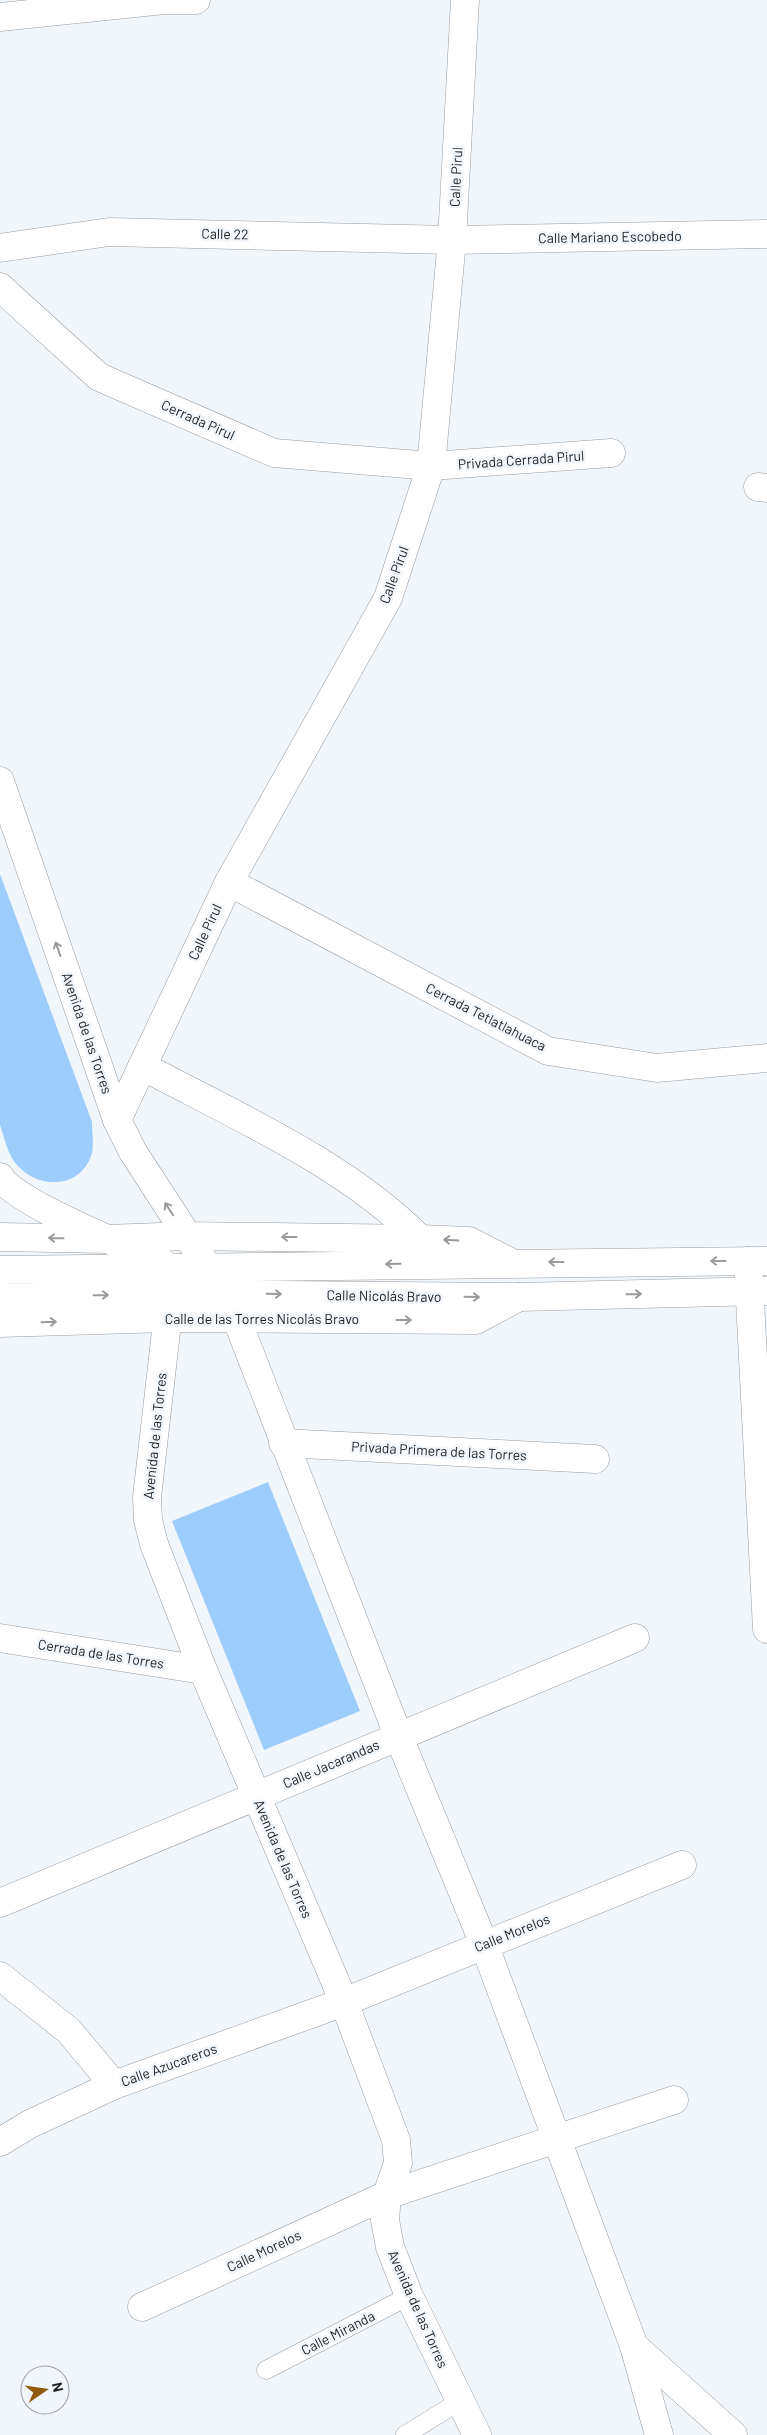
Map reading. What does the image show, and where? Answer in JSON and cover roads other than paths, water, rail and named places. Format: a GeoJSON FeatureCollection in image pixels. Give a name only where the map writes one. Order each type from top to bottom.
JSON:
{"type":"FeatureCollection","features":[{"type":"Feature","properties":{"kind":"street"},"geometry":{"type":"LineString","coordinates":[[0,17],[164,0],[196,0]]}},
{"type":"Feature","properties":{"kind":"street","name":"Calle Pirul"},"geometry":{"type":"LineString","coordinates":[[116,1120],[229,882],[388,598],[431,466],[452,240],[465,0]]}},
{"type":"Feature","properties":{"kind":"street","name":"Calle 22"},"geometry":{"type":"LineString","coordinates":[[0,248],[109,232],[452,240]]}},
{"type":"Feature","properties":{"kind":"street","name":"Calle Mariano Escobedo"},"geometry":{"type":"LineString","coordinates":[[452,240],[767,234]]}},
{"type":"Feature","properties":{"kind":"street","name":"Cerrada Pirul"},"geometry":{"type":"LineString","coordinates":[[0,288],[99,377],[274,453],[431,466]]}},
{"type":"Feature","properties":{"kind":"street","name":"Privada Cerrada Pirul"},"geometry":{"type":"LineString","coordinates":[[431,466],[611,454]]}},
{"type":"Feature","properties":{"kind":"street","name":"Avenida de las Torres"},"geometry":{"type":"LineString","coordinates":[[0,780],[116,1120],[133,1152],[225,1294],[237,1320],[283,1443],[398,1735],[484,1944],[555,2139],[634,2346],[659,2435]]}},
{"type":"Feature","properties":{"kind":"street","name":"Cerrada Tetlatlahuaca"},"geometry":{"type":"LineString","coordinates":[[229,882],[548,1051],[657,1068],[767,1058]]}},
{"type":"Feature","properties":{"kind":"street"},"geometry":{"type":"LineString","coordinates":[[142,1066],[313,1157],[401,1220],[420,1239]]}},
{"type":"Feature","properties":{"kind":"street"},"geometry":{"type":"LineString","coordinates":[[0,1176],[4,1184],[24,1197],[107,1240],[170,1293]]}},
{"type":"Feature","properties":{"kind":"street"},"geometry":{"type":"LineString","coordinates":[[0,1237],[107,1240],[187,1236],[469,1241],[512,1263]]}},
{"type":"Feature","properties":{"kind":"street"},"geometry":{"type":"LineString","coordinates":[[0,1270],[170,1293],[207,1267],[757,1261],[767,1629]]}},
{"type":"Feature","properties":{"kind":"street","name":"Calle Nicolás Bravo"},"geometry":{"type":"LineString","coordinates":[[225,1294],[519,1297],[758,1291]]}},
{"type":"Feature","properties":{"kind":"street"},"geometry":{"type":"LineString","coordinates":[[0,1298],[170,1293],[225,1294]]}},
{"type":"Feature","properties":{"kind":"street","name":"Avenida de las Torres"},"geometry":{"type":"LineString","coordinates":[[170,1293],[147,1497],[148,1520],[154,1544],[203,1670],[344,2002],[396,2140],[398,2163],[387,2195],[385,2220],[390,2247],[409,2296],[477,2435]]}},
{"type":"Feature","properties":{"kind":"street","name":"Calle de las Torres Nicolás Bravo"},"geometry":{"type":"LineString","coordinates":[[0,1323],[170,1293],[237,1320],[476,1320],[519,1297]]}},
{"type":"Feature","properties":{"kind":"street","name":"Privada Primera de las Torres"},"geometry":{"type":"LineString","coordinates":[[283,1443],[595,1459]]}},
{"type":"Feature","properties":{"kind":"street","name":"Cerrada de las Torres"},"geometry":{"type":"LineString","coordinates":[[0,1638],[203,1670]]}},
{"type":"Feature","properties":{"kind":"street","name":"Calle Jacarandas"},"geometry":{"type":"LineString","coordinates":[[0,1903],[398,1735],[635,1638]]}},
{"type":"Feature","properties":{"kind":"street","name":"Calle Morelos"},"geometry":{"type":"LineString","coordinates":[[344,2002],[682,1865]]}},
{"type":"Feature","properties":{"kind":"street"},"geometry":{"type":"LineString","coordinates":[[0,1976],[69,2031],[114,2085]]}},
{"type":"Feature","properties":{"kind":"street","name":"Calle Azucareros"},"geometry":{"type":"LineString","coordinates":[[0,2142],[30,2124],[114,2085],[344,2002]]}},
{"type":"Feature","properties":{"kind":"street","name":"Calle Morelos"},"geometry":{"type":"LineString","coordinates":[[142,2307],[387,2195],[674,2100]]}},
{"type":"Feature","properties":{"kind":"street"},"geometry":{"type":"LineString","coordinates":[[634,2346],[733,2435]]}},
{"type":"Feature","properties":{"kind":"lane","name":"Calle Miranda"},"geometry":{"type":"LineString","coordinates":[[266,2370],[409,2296]]}},
{"type":"Feature","properties":{"kind":"lane"},"geometry":{"type":"LineString","coordinates":[[405,2435],[460,2401]]}}]}
